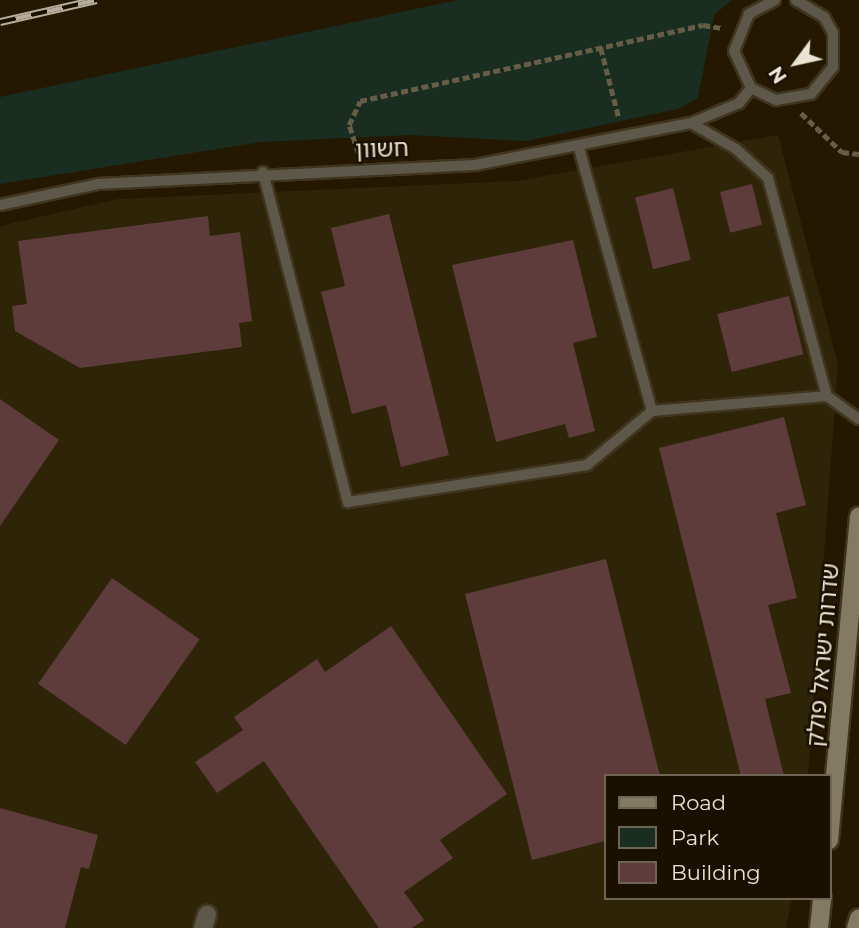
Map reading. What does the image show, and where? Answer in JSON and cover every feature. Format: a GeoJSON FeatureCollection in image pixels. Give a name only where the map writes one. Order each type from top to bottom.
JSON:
{"type":"FeatureCollection","features":[{"type":"Feature","properties":{"kind":"street","name":"שדרות ישראל פולק"},"geometry":{"type":"LineString","coordinates":[[831,817],[859,516]]}},
{"type":"Feature","properties":{"kind":"street"},"geometry":{"type":"LineString","coordinates":[[819,928],[822,900]]}},
{"type":"Feature","properties":{"kind":"street"},"geometry":{"type":"LineString","coordinates":[[856,928],[859,918]]}},
{"type":"Feature","properties":{"kind":"lane"},"geometry":{"type":"LineString","coordinates":[[775,0],[749,14],[738,31],[737,65],[751,88],[776,100],[794,100],[824,83],[833,67],[833,33],[811,5],[796,0]]}},
{"type":"Feature","properties":{"kind":"lane","name":"חשוון"},"geometry":{"type":"LineString","coordinates":[[0,205],[98,184],[263,172],[364,171],[475,165],[579,148],[691,123],[739,103],[751,88]]}},
{"type":"Feature","properties":{"kind":"lane"},"geometry":{"type":"LineString","coordinates":[[691,123],[736,149],[768,178],[827,396],[859,419]]}},
{"type":"Feature","properties":{"kind":"lane"},"geometry":{"type":"LineString","coordinates":[[579,148],[652,411]]}},
{"type":"Feature","properties":{"kind":"lane"},"geometry":{"type":"LineString","coordinates":[[263,172],[348,502],[587,465],[652,411],[827,396]]}},
{"type":"Feature","properties":{"kind":"path"},"geometry":{"type":"LineString","coordinates":[[364,171],[349,125],[360,101],[703,25],[738,31]]}},
{"type":"Feature","properties":{"kind":"path"},"geometry":{"type":"LineString","coordinates":[[601,48],[624,138]]}},
{"type":"Feature","properties":{"kind":"path"},"geometry":{"type":"LineString","coordinates":[[809,126],[842,152],[859,154]]}},
{"type":"Feature","properties":{"kind":"shaded area"},"geometry":{"type":"Polygon","coordinates":[[[778,135],[838,364],[808,774],[604,774],[604,900],[792,900],[786,928],[0,928],[0,226],[118,199],[516,181],[778,135]]]}},
{"type":"Feature","properties":{"kind":"green space"},"geometry":{"type":"Polygon","coordinates":[[[458,0],[732,0],[714,15],[698,98],[678,109],[526,141],[411,135],[260,142],[0,184],[0,97],[458,0]]]}},
{"type":"Feature","properties":{"kind":"building"},"geometry":{"type":"Polygon","coordinates":[[[752,184],[762,225],[730,233],[720,192],[752,184]]]}},
{"type":"Feature","properties":{"kind":"building"},"geometry":{"type":"Polygon","coordinates":[[[673,188],[691,260],[653,269],[635,197],[673,188]]]}},
{"type":"Feature","properties":{"kind":"building"},"geometry":{"type":"Polygon","coordinates":[[[389,214],[449,455],[401,467],[386,405],[352,414],[321,292],[345,286],[331,228],[389,214]]]}},
{"type":"Feature","properties":{"kind":"building"},"geometry":{"type":"Polygon","coordinates":[[[208,216],[210,236],[240,232],[252,321],[239,323],[242,347],[80,368],[15,331],[12,306],[27,304],[18,241],[208,216]]]}},
{"type":"Feature","properties":{"kind":"building"},"geometry":{"type":"Polygon","coordinates":[[[573,240],[597,337],[573,343],[595,431],[569,438],[565,424],[496,442],[452,265],[573,240]]]}},
{"type":"Feature","properties":{"kind":"building"},"geometry":{"type":"Polygon","coordinates":[[[789,296],[804,354],[732,372],[717,314],[789,296]]]}},
{"type":"Feature","properties":{"kind":"building"},"geometry":{"type":"Polygon","coordinates":[[[0,399],[59,440],[0,526],[0,399]]]}},
{"type":"Feature","properties":{"kind":"building"},"geometry":{"type":"Polygon","coordinates":[[[784,417],[806,505],[776,513],[797,598],[768,605],[791,693],[765,699],[784,774],[740,774],[659,448],[784,417]]]}},
{"type":"Feature","properties":{"kind":"building"},"geometry":{"type":"Polygon","coordinates":[[[606,559],[660,774],[604,774],[604,841],[532,860],[465,594],[606,559]]]}},
{"type":"Feature","properties":{"kind":"building"},"geometry":{"type":"Polygon","coordinates":[[[112,578],[200,639],[126,745],[38,684],[112,578]]]}},
{"type":"Feature","properties":{"kind":"building"},"geometry":{"type":"Polygon","coordinates":[[[391,626],[507,794],[440,840],[453,858],[404,892],[424,920],[412,928],[379,928],[264,761],[217,793],[195,762],[243,730],[234,717],[317,659],[325,672],[391,626]]]}},
{"type":"Feature","properties":{"kind":"building"},"geometry":{"type":"Polygon","coordinates":[[[0,808],[98,835],[89,869],[81,867],[65,928],[0,928],[0,808]]]}},
{"type":"Feature","properties":{"kind":"railway"},"geometry":{"type":"LineString","coordinates":[[0,22],[97,0]]}}]}
